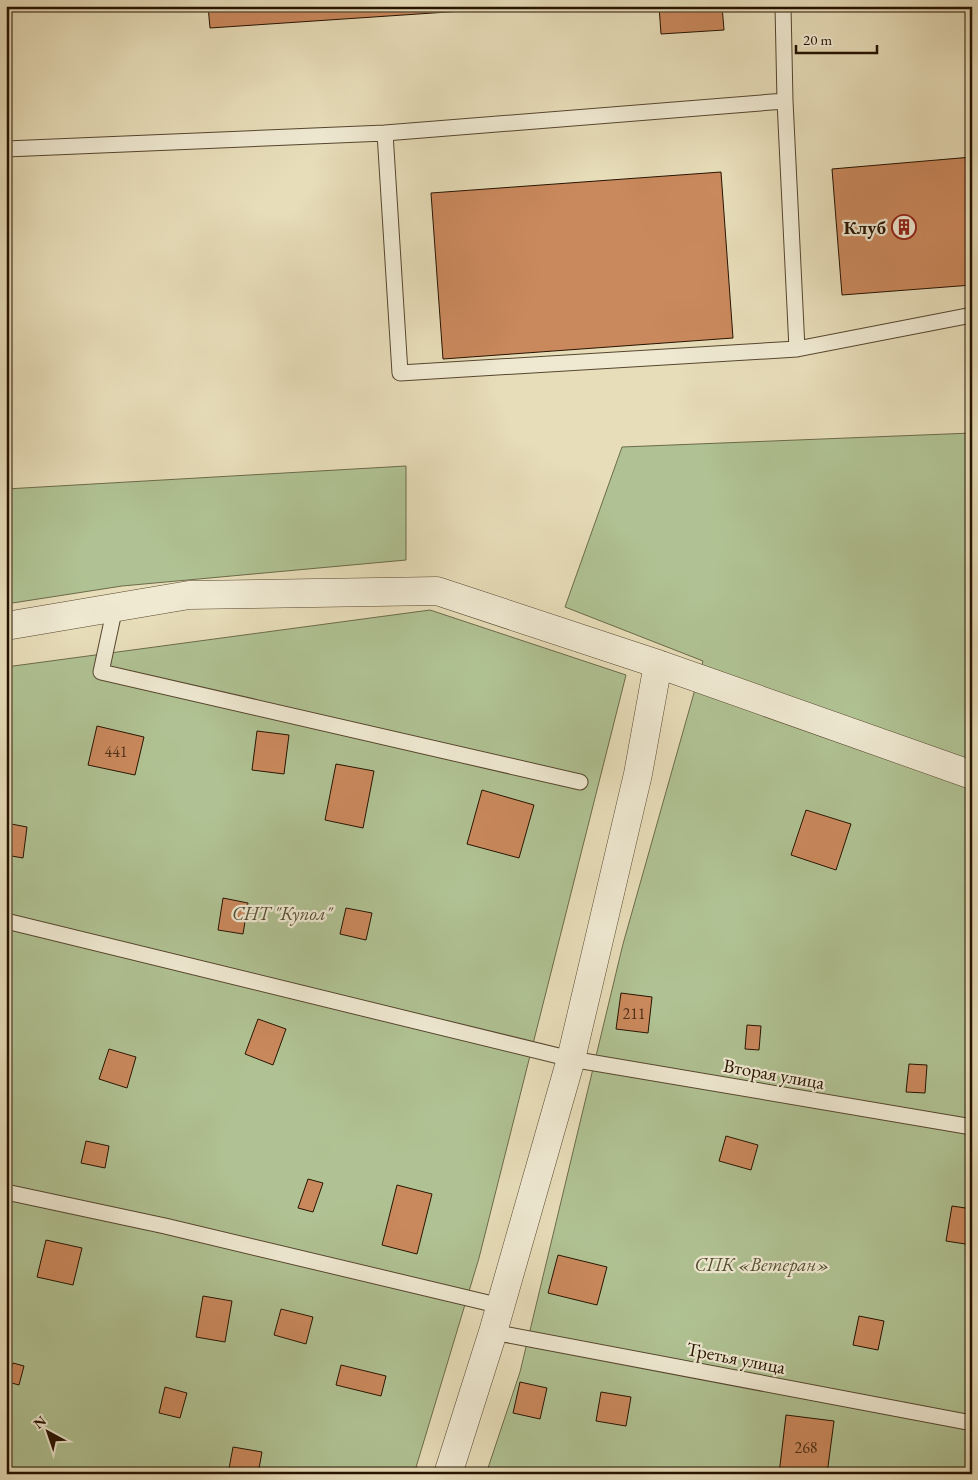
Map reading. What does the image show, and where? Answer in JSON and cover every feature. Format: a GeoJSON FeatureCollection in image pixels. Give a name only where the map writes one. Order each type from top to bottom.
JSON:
{"type":"FeatureCollection","features":[{"type":"Feature","properties":{"kind":"street"},"geometry":{"type":"LineString","coordinates":[[6,626],[189,595],[437,591],[658,664],[972,775]]}},
{"type":"Feature","properties":{"kind":"street"},"geometry":{"type":"LineString","coordinates":[[448,1474],[501,1306],[570,1059],[638,774],[658,664]]}},
{"type":"Feature","properties":{"kind":"lane"},"geometry":{"type":"LineString","coordinates":[[783,6],[785,101],[797,349]]}},
{"type":"Feature","properties":{"kind":"lane"},"geometry":{"type":"LineString","coordinates":[[6,149],[385,133],[785,101]]}},
{"type":"Feature","properties":{"kind":"lane"},"geometry":{"type":"LineString","coordinates":[[385,133],[400,373],[797,349],[972,315]]}},
{"type":"Feature","properties":{"kind":"lane"},"geometry":{"type":"LineString","coordinates":[[115,607],[100,672],[580,782]]}},
{"type":"Feature","properties":{"kind":"lane","name":"Вторая улица"},"geometry":{"type":"LineString","coordinates":[[6,921],[570,1059],[972,1127]]}},
{"type":"Feature","properties":{"kind":"lane"},"geometry":{"type":"LineString","coordinates":[[6,1192],[165,1226],[501,1306]]}},
{"type":"Feature","properties":{"kind":"lane","name":"Третья улица"},"geometry":{"type":"LineString","coordinates":[[493,1332],[972,1423]]}},
{"type":"Feature","properties":{"kind":"green space","name":"СПК «Ветеран»"},"geometry":{"type":"Polygon","coordinates":[[[972,433],[972,1474],[486,1474],[520,1372],[623,944],[703,661],[565,607],[622,447],[972,433]]]}},
{"type":"Feature","properties":{"kind":"green space"},"geometry":{"type":"Polygon","coordinates":[[[406,466],[406,560],[122,586],[6,604],[6,489],[406,466]]]}},
{"type":"Feature","properties":{"kind":"green space","name":"СНТ \"Купол\""},"geometry":{"type":"Polygon","coordinates":[[[430,610],[626,675],[479,1258],[414,1474],[6,1474],[6,667],[430,610]]]}},
{"type":"Feature","properties":{"kind":"building"},"geometry":{"type":"Polygon","coordinates":[[[208,6],[537,6],[210,28],[208,6]]]}},
{"type":"Feature","properties":{"kind":"building"},"geometry":{"type":"Polygon","coordinates":[[[659,6],[722,6],[724,30],[661,34],[659,6]]]}},
{"type":"Feature","properties":{"kind":"building","name":"Клуб"},"geometry":{"type":"Polygon","coordinates":[[[972,157],[972,285],[842,295],[832,169],[972,157]]]}},
{"type":"Feature","properties":{"kind":"building"},"geometry":{"type":"Polygon","coordinates":[[[721,172],[733,338],[443,359],[431,193],[721,172]]]}},
{"type":"Feature","properties":{"kind":"building"},"geometry":{"type":"Polygon","coordinates":[[[97,726],[144,737],[135,775],[88,765],[97,726]]]}},
{"type":"Feature","properties":{"kind":"building"},"geometry":{"type":"Polygon","coordinates":[[[257,731],[289,735],[284,774],[252,770],[257,731]]]}},
{"type":"Feature","properties":{"kind":"building"},"geometry":{"type":"Polygon","coordinates":[[[336,764],[374,771],[363,828],[325,820],[336,764]]]}},
{"type":"Feature","properties":{"kind":"building"},"geometry":{"type":"Polygon","coordinates":[[[482,790],[534,805],[519,858],[467,844],[482,790]]]}},
{"type":"Feature","properties":{"kind":"building"},"geometry":{"type":"Polygon","coordinates":[[[806,810],[851,824],[836,870],[791,855],[806,810]]]}},
{"type":"Feature","properties":{"kind":"building"},"geometry":{"type":"Polygon","coordinates":[[[6,823],[27,827],[23,858],[6,855],[6,823]]]}},
{"type":"Feature","properties":{"kind":"building"},"geometry":{"type":"Polygon","coordinates":[[[223,898],[248,903],[243,934],[218,930],[223,898]]]}},
{"type":"Feature","properties":{"kind":"building"},"geometry":{"type":"Polygon","coordinates":[[[346,908],[372,913],[366,940],[340,934],[346,908]]]}},
{"type":"Feature","properties":{"kind":"building"},"geometry":{"type":"Polygon","coordinates":[[[621,993],[652,997],[648,1033],[616,1029],[621,993]]]}},
{"type":"Feature","properties":{"kind":"building"},"geometry":{"type":"Polygon","coordinates":[[[258,1019],[286,1029],[273,1065],[245,1054],[258,1019]]]}},
{"type":"Feature","properties":{"kind":"building"},"geometry":{"type":"Polygon","coordinates":[[[747,1025],[761,1026],[759,1050],[745,1049],[747,1025]]]}},
{"type":"Feature","properties":{"kind":"building"},"geometry":{"type":"Polygon","coordinates":[[[109,1049],[136,1057],[127,1088],[99,1079],[109,1049]]]}},
{"type":"Feature","properties":{"kind":"building"},"geometry":{"type":"Polygon","coordinates":[[[909,1064],[927,1065],[925,1093],[906,1092],[909,1064]]]}},
{"type":"Feature","properties":{"kind":"building"},"geometry":{"type":"Polygon","coordinates":[[[726,1136],[758,1145],[751,1170],[719,1161],[726,1136]]]}},
{"type":"Feature","properties":{"kind":"building"},"geometry":{"type":"Polygon","coordinates":[[[86,1141],[109,1146],[105,1168],[81,1163],[86,1141]]]}},
{"type":"Feature","properties":{"kind":"building"},"geometry":{"type":"Polygon","coordinates":[[[308,1179],[323,1183],[313,1212],[298,1208],[308,1179]]]}},
{"type":"Feature","properties":{"kind":"building"},"geometry":{"type":"Polygon","coordinates":[[[397,1185],[432,1194],[417,1254],[382,1245],[397,1185]]]}},
{"type":"Feature","properties":{"kind":"building"},"geometry":{"type":"Polygon","coordinates":[[[952,1206],[972,1209],[972,1245],[946,1241],[952,1206]]]}},
{"type":"Feature","properties":{"kind":"building"},"geometry":{"type":"Polygon","coordinates":[[[46,1240],[82,1248],[73,1285],[37,1277],[46,1240]]]}},
{"type":"Feature","properties":{"kind":"building"},"geometry":{"type":"Polygon","coordinates":[[[558,1255],[607,1267],[597,1305],[548,1293],[558,1255]]]}},
{"type":"Feature","properties":{"kind":"building"},"geometry":{"type":"Polygon","coordinates":[[[203,1296],[232,1301],[225,1342],[196,1337],[203,1296]]]}},
{"type":"Feature","properties":{"kind":"building"},"geometry":{"type":"Polygon","coordinates":[[[281,1309],[313,1317],[306,1344],[274,1335],[281,1309]]]}},
{"type":"Feature","properties":{"kind":"building"},"geometry":{"type":"Polygon","coordinates":[[[859,1316],[884,1321],[878,1350],[853,1345],[859,1316]]]}},
{"type":"Feature","properties":{"kind":"building"},"geometry":{"type":"Polygon","coordinates":[[[13,1363],[24,1366],[19,1385],[8,1382],[13,1363]]]}},
{"type":"Feature","properties":{"kind":"building"},"geometry":{"type":"Polygon","coordinates":[[[341,1365],[386,1376],[381,1396],[336,1385],[341,1365]]]}},
{"type":"Feature","properties":{"kind":"building"},"geometry":{"type":"Polygon","coordinates":[[[520,1382],[547,1388],[540,1419],[513,1413],[520,1382]]]}},
{"type":"Feature","properties":{"kind":"building"},"geometry":{"type":"Polygon","coordinates":[[[165,1387],[187,1393],[180,1418],[159,1413],[165,1387]]]}},
{"type":"Feature","properties":{"kind":"building"},"geometry":{"type":"Polygon","coordinates":[[[601,1392],[631,1397],[626,1426],[596,1421],[601,1392]]]}},
{"type":"Feature","properties":{"kind":"building"},"geometry":{"type":"Polygon","coordinates":[[[786,1415],[834,1421],[827,1474],[779,1474],[786,1415]]]}},
{"type":"Feature","properties":{"kind":"building"},"geometry":{"type":"Polygon","coordinates":[[[233,1447],[262,1452],[258,1474],[228,1474],[233,1447]]]}},
{"type":"Feature","properties":{"kind":"building"},"geometry":{"type":"Polygon","coordinates":[[[972,1458],[972,1474],[969,1474],[972,1458]]]}},
{"type":"Feature","properties":{"kind":"place","name":"Клуб"},"geometry":{"type":"Point","coordinates":[904,227]}}]}
